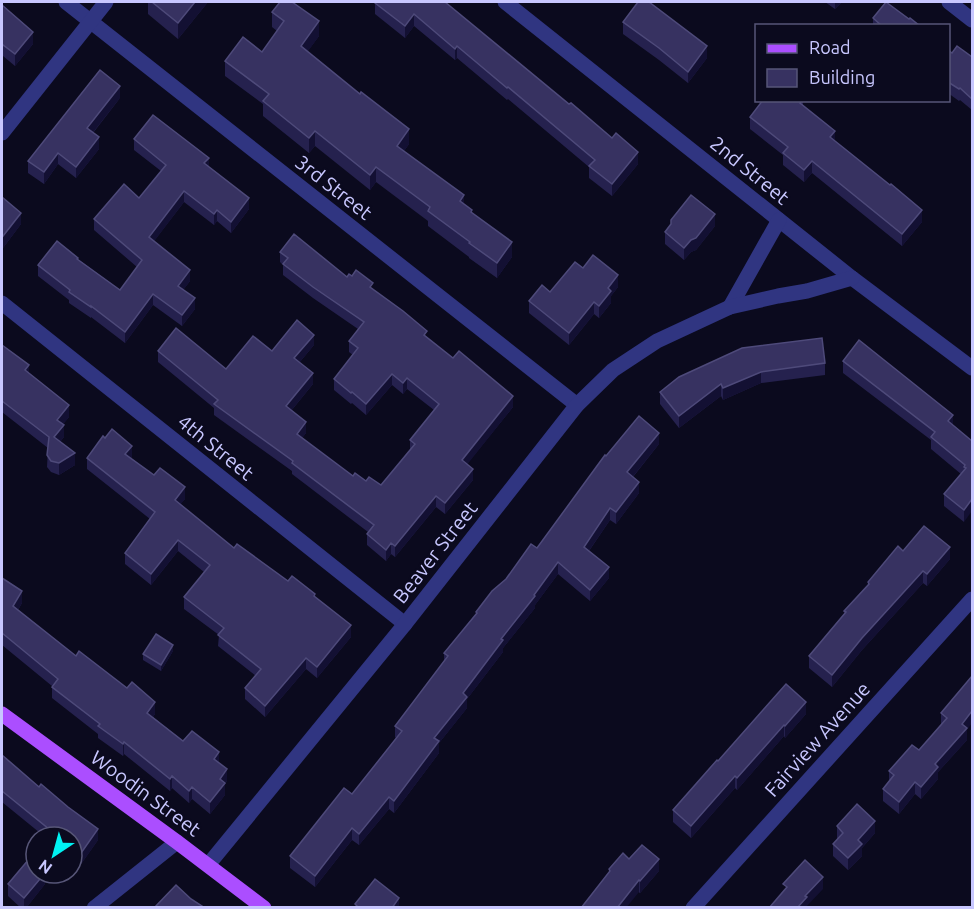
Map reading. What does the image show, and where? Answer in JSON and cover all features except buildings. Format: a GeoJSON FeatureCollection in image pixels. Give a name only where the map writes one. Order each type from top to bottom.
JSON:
{"type":"FeatureCollection","features":[{"type":"Feature","properties":{"kind":"main road","name":"Woodin Street"},"geometry":{"type":"LineString","coordinates":[[2,714],[264,908]]}},
{"type":"Feature","properties":{"kind":"street","name":"3rd Street"},"geometry":{"type":"LineString","coordinates":[[66,2],[577,405]]}},
{"type":"Feature","properties":{"kind":"street"},"geometry":{"type":"LineString","coordinates":[[2,133],[106,2]]}},
{"type":"Feature","properties":{"kind":"street","name":"2nd Street"},"geometry":{"type":"LineString","coordinates":[[505,2],[852,278],[972,368]]}},
{"type":"Feature","properties":{"kind":"street"},"geometry":{"type":"LineString","coordinates":[[949,2],[972,21]]}},
{"type":"Feature","properties":{"kind":"street"},"geometry":{"type":"LineString","coordinates":[[730,307],[779,220]]}},
{"type":"Feature","properties":{"kind":"street","name":"Beaver Street"},"geometry":{"type":"LineString","coordinates":[[208,866],[405,624],[577,405],[613,370],[657,341],[730,307],[807,291],[852,278]]}},
{"type":"Feature","properties":{"kind":"street","name":"4th Street"},"geometry":{"type":"LineString","coordinates":[[2,303],[405,624]]}},
{"type":"Feature","properties":{"kind":"street","name":"Fairview Avenue"},"geometry":{"type":"LineString","coordinates":[[693,908],[972,599]]}},
{"type":"Feature","properties":{"kind":"street"},"geometry":{"type":"LineString","coordinates":[[94,908],[177,842]]}}]}
